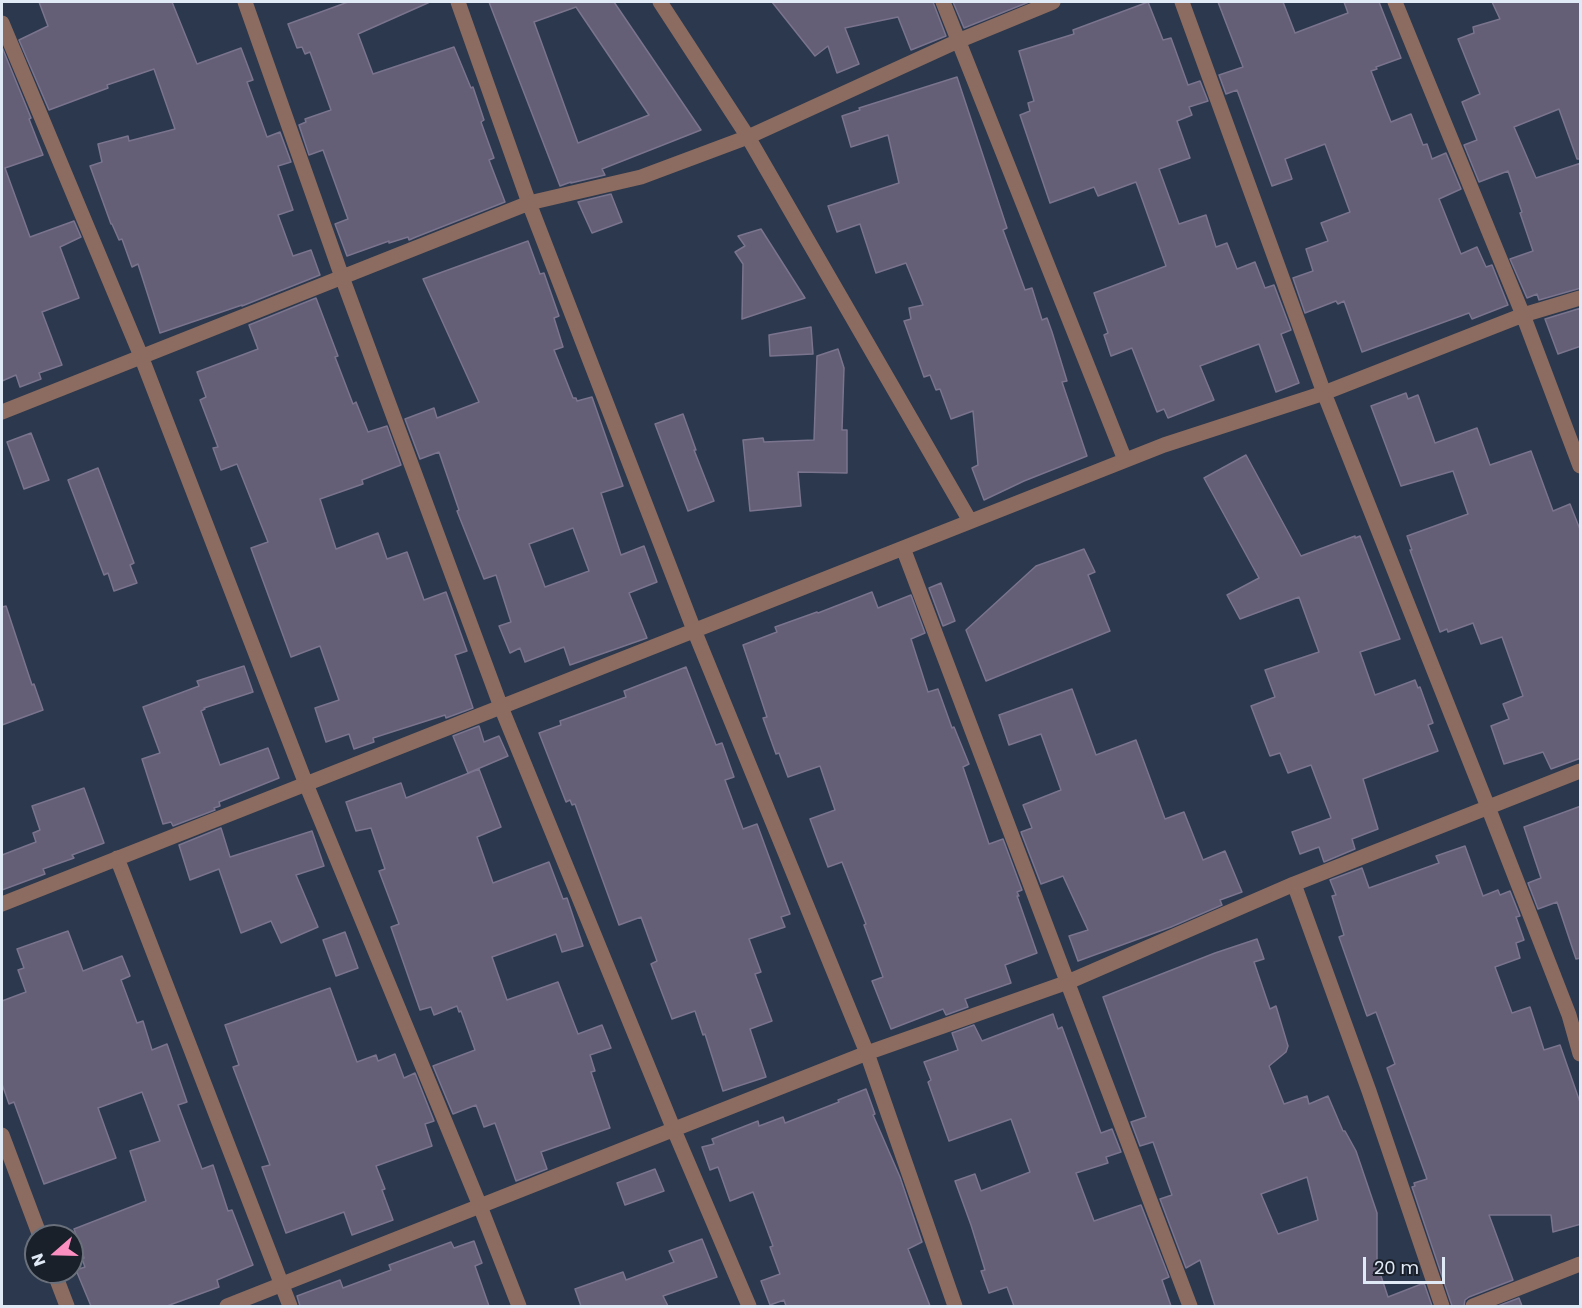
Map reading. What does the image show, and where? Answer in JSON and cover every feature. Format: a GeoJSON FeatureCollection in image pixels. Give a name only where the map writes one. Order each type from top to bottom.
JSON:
{"type":"FeatureCollection","features":[{"type":"Feature","properties":{"kind":"street"},"geometry":{"type":"LineString","coordinates":[[245,2],[342,277],[501,707],[674,1130],[749,1306]]}},
{"type":"Feature","properties":{"kind":"street"},"geometry":{"type":"LineString","coordinates":[[458,2],[530,203],[694,630],[867,1053],[955,1306]]}},
{"type":"Feature","properties":{"kind":"street"},"geometry":{"type":"LineString","coordinates":[[660,2],[748,137],[970,521]]}},
{"type":"Feature","properties":{"kind":"street"},"geometry":{"type":"LineString","coordinates":[[943,2],[1125,460]]}},
{"type":"Feature","properties":{"kind":"street"},"geometry":{"type":"LineString","coordinates":[[2,412],[530,203],[641,177],[748,137],[958,41],[1053,2]]}},
{"type":"Feature","properties":{"kind":"street"},"geometry":{"type":"LineString","coordinates":[[1182,2],[1324,393],[1569,1015],[1581,1054]]}},
{"type":"Feature","properties":{"kind":"street"},"geometry":{"type":"LineString","coordinates":[[1395,2],[1523,315],[1581,466]]}},
{"type":"Feature","properties":{"kind":"street"},"geometry":{"type":"LineString","coordinates":[[2,23],[141,357],[306,783],[519,1306]]}},
{"type":"Feature","properties":{"kind":"street"},"geometry":{"type":"LineString","coordinates":[[2,904],[1164,444],[1324,393],[1523,315],[1581,298]]}},
{"type":"Feature","properties":{"kind":"street"},"geometry":{"type":"LineString","coordinates":[[903,548],[1190,1306]]}},
{"type":"Feature","properties":{"kind":"street"},"geometry":{"type":"LineString","coordinates":[[227,1306],[867,1053],[1068,982],[1294,884],[1581,771]]}},
{"type":"Feature","properties":{"kind":"street"},"geometry":{"type":"LineString","coordinates":[[117,858],[290,1306]]}},
{"type":"Feature","properties":{"kind":"street"},"geometry":{"type":"LineString","coordinates":[[1294,884],[1369,1091],[1442,1306]]}},
{"type":"Feature","properties":{"kind":"street"},"geometry":{"type":"LineString","coordinates":[[2,1135],[35,1224]]}},
{"type":"Feature","properties":{"kind":"street"},"geometry":{"type":"LineString","coordinates":[[1473,1306],[1581,1264]]}},
{"type":"Feature","properties":{"kind":"street"},"geometry":{"type":"LineString","coordinates":[[59,1284],[67,1306]]}},
{"type":"Feature","properties":{"kind":"building"},"geometry":{"type":"Polygon","coordinates":[[[39,2],[172,2],[197,64],[241,48],[253,80],[247,82],[267,137],[280,132],[291,162],[278,166],[293,210],[278,215],[293,256],[311,250],[320,275],[242,306],[160,333],[138,264],[132,267],[122,239],[119,240],[111,224],[90,166],[102,162],[98,144],[128,136],[129,141],[175,129],[154,69],[107,85],[108,88],[49,110],[19,40],[48,26],[39,2]]]}},
{"type":"Feature","properties":{"kind":"building"},"geometry":{"type":"Polygon","coordinates":[[[348,2],[430,2],[358,34],[373,74],[454,47],[471,88],[473,87],[484,120],[481,122],[494,158],[489,160],[505,202],[409,240],[408,237],[389,243],[389,241],[347,256],[335,224],[348,219],[323,150],[309,155],[299,125],[306,122],[305,119],[331,110],[310,52],[305,54],[302,47],[297,48],[288,24],[348,2]]]}},
{"type":"Feature","properties":{"kind":"building"},"geometry":{"type":"Polygon","coordinates":[[[489,2],[614,2],[701,130],[602,169],[605,175],[560,186],[489,2]],[[576,7],[534,22],[578,143],[649,115],[576,7]]]}},
{"type":"Feature","properties":{"kind":"building"},"geometry":{"type":"Polygon","coordinates":[[[772,2],[933,2],[946,36],[911,50],[898,17],[845,28],[859,64],[837,73],[828,46],[815,56],[772,2]]]}},
{"type":"Feature","properties":{"kind":"building"},"geometry":{"type":"Polygon","coordinates":[[[953,2],[1029,2],[964,28],[953,2]]]}},
{"type":"Feature","properties":{"kind":"building"},"geometry":{"type":"Polygon","coordinates":[[[1148,2],[1163,40],[1171,38],[1188,85],[1200,81],[1208,101],[1189,107],[1192,115],[1177,121],[1190,158],[1159,169],[1179,224],[1206,215],[1216,247],[1227,243],[1237,269],[1255,262],[1265,288],[1274,285],[1291,330],[1281,334],[1299,383],[1276,392],[1259,344],[1200,366],[1214,400],[1168,418],[1164,409],[1157,412],[1132,348],[1111,356],[1104,335],[1108,333],[1094,293],[1166,266],[1136,182],[1098,196],[1094,187],[1050,203],[1020,115],[1030,111],[1028,103],[1034,101],[1019,51],[1074,34],[1073,30],[1148,2]]]}},
{"type":"Feature","properties":{"kind":"building"},"geometry":{"type":"Polygon","coordinates":[[[1218,2],[1283,2],[1295,33],[1348,13],[1344,2],[1379,2],[1401,58],[1371,71],[1391,122],[1411,114],[1423,145],[1427,144],[1432,159],[1446,153],[1461,189],[1439,199],[1461,254],[1477,247],[1486,267],[1492,265],[1508,305],[1472,319],[1469,313],[1362,352],[1344,301],[1338,304],[1336,301],[1305,313],[1293,278],[1313,271],[1306,249],[1328,241],[1321,223],[1350,212],[1325,144],[1285,159],[1292,179],[1272,186],[1237,90],[1226,94],[1219,75],[1243,67],[1218,2]]]}},
{"type":"Feature","properties":{"kind":"building"},"geometry":{"type":"Polygon","coordinates":[[[1492,2],[1581,2],[1581,159],[1577,159],[1559,109],[1514,127],[1536,178],[1581,163],[1581,288],[1539,300],[1537,294],[1527,298],[1510,259],[1533,251],[1508,171],[1479,182],[1464,145],[1477,140],[1462,102],[1480,94],[1458,39],[1474,33],[1473,27],[1500,19],[1492,2]]]}},
{"type":"Feature","properties":{"kind":"building"},"geometry":{"type":"Polygon","coordinates":[[[2,47],[31,118],[29,119],[43,155],[5,168],[30,237],[74,221],[81,237],[60,247],[79,298],[42,312],[62,365],[39,373],[41,379],[20,387],[16,375],[2,381],[2,47]]]}},
{"type":"Feature","properties":{"kind":"building"},"geometry":{"type":"Polygon","coordinates":[[[957,77],[1007,228],[1003,230],[1025,290],[1032,288],[1042,320],[1047,318],[1052,332],[1067,381],[1062,382],[1087,456],[984,500],[972,468],[978,465],[973,411],[951,419],[940,389],[936,390],[930,375],[924,377],[904,321],[911,319],[909,308],[923,305],[906,263],[876,273],[860,224],[837,232],[828,206],[899,183],[888,135],[851,147],[842,116],[860,110],[859,108],[957,77]]]}},
{"type":"Feature","properties":{"kind":"building"},"geometry":{"type":"Polygon","coordinates":[[[611,194],[622,222],[592,233],[578,202],[611,194]]]}},
{"type":"Feature","properties":{"kind":"building"},"geometry":{"type":"Polygon","coordinates":[[[761,229],[805,298],[742,319],[743,264],[735,252],[745,246],[738,236],[761,229]]]}},
{"type":"Feature","properties":{"kind":"building"},"geometry":{"type":"Polygon","coordinates":[[[528,241],[540,274],[544,273],[559,316],[554,318],[563,347],[554,350],[573,398],[577,401],[592,397],[623,486],[601,493],[621,555],[644,546],[657,582],[629,593],[647,638],[570,665],[564,647],[525,662],[520,648],[510,653],[499,626],[511,622],[496,575],[484,579],[457,511],[459,510],[439,452],[420,459],[405,419],[434,408],[437,418],[479,402],[423,279],[528,241]],[[573,528],[529,544],[545,587],[589,571],[573,528]]]}},
{"type":"Feature","properties":{"kind":"building"},"geometry":{"type":"Polygon","coordinates":[[[316,298],[353,404],[356,402],[368,432],[387,426],[401,465],[362,480],[363,484],[320,499],[336,549],[378,533],[387,559],[407,552],[424,600],[446,592],[467,651],[455,655],[473,708],[446,718],[445,715],[373,738],[374,742],[354,749],[349,734],[326,742],[315,708],[339,700],[320,646],[291,657],[251,548],[268,542],[237,464],[221,470],[213,448],[218,447],[200,400],[206,397],[197,372],[258,349],[249,325],[316,298]]]}},
{"type":"Feature","properties":{"kind":"building"},"geometry":{"type":"Polygon","coordinates":[[[1581,308],[1581,346],[1558,354],[1545,319],[1581,308]]]}},
{"type":"Feature","properties":{"kind":"building"},"geometry":{"type":"Polygon","coordinates":[[[811,327],[813,354],[770,356],[769,335],[811,327]]]}},
{"type":"Feature","properties":{"kind":"building"},"geometry":{"type":"Polygon","coordinates":[[[838,349],[844,368],[842,430],[847,430],[847,473],[798,472],[801,506],[750,511],[743,440],[763,438],[764,442],[814,440],[817,356],[838,349]]]}},
{"type":"Feature","properties":{"kind":"building"},"geometry":{"type":"Polygon","coordinates":[[[1406,393],[1408,399],[1418,395],[1435,443],[1477,428],[1490,465],[1531,451],[1553,511],[1570,504],[1581,532],[1581,758],[1551,769],[1543,752],[1504,764],[1491,726],[1509,719],[1503,704],[1523,696],[1502,637],[1481,644],[1473,623],[1448,632],[1447,629],[1440,632],[1407,536],[1468,514],[1453,471],[1401,486],[1371,406],[1406,393]]]}},
{"type":"Feature","properties":{"kind":"building"},"geometry":{"type":"Polygon","coordinates":[[[683,414],[714,501],[688,511],[655,424],[683,414]]]}},
{"type":"Feature","properties":{"kind":"building"},"geometry":{"type":"Polygon","coordinates":[[[31,433],[49,480],[24,489],[7,442],[31,433]]]}},
{"type":"Feature","properties":{"kind":"building"},"geometry":{"type":"Polygon","coordinates":[[[1246,455],[1301,556],[1360,536],[1400,639],[1360,652],[1375,695],[1415,680],[1418,688],[1420,687],[1433,723],[1428,725],[1438,751],[1363,779],[1378,829],[1352,839],[1355,849],[1324,862],[1319,847],[1300,854],[1292,832],[1331,818],[1311,765],[1288,773],[1280,753],[1270,756],[1251,706],[1275,697],[1265,670],[1319,652],[1299,597],[1240,619],[1227,595],[1259,578],[1204,478],[1246,455]]]}},
{"type":"Feature","properties":{"kind":"building"},"geometry":{"type":"Polygon","coordinates":[[[98,468],[134,563],[130,565],[137,583],[114,591],[108,573],[104,575],[68,480],[98,468]]]}},
{"type":"Feature","properties":{"kind":"building"},"geometry":{"type":"Polygon","coordinates":[[[1084,549],[1095,572],[1088,575],[1110,631],[986,681],[966,630],[1036,566],[1084,549]]]}},
{"type":"Feature","properties":{"kind":"building"},"geometry":{"type":"Polygon","coordinates":[[[941,583],[955,621],[943,626],[929,588],[941,583]]]}},
{"type":"Feature","properties":{"kind":"building"},"geometry":{"type":"Polygon","coordinates":[[[872,592],[878,608],[911,595],[925,633],[911,639],[928,692],[938,689],[952,728],[954,727],[969,764],[963,767],[989,844],[1003,839],[1022,890],[1017,892],[1019,896],[1017,896],[1037,953],[1005,965],[1011,983],[965,999],[968,1007],[946,1015],[943,1009],[891,1029],[872,981],[883,977],[864,925],[866,924],[842,862],[828,867],[810,819],[835,810],[820,766],[788,777],[779,753],[776,754],[763,718],[767,717],[743,645],[777,632],[775,627],[872,592]]]}},
{"type":"Feature","properties":{"kind":"building"},"geometry":{"type":"Polygon","coordinates":[[[6,606],[32,685],[34,684],[43,710],[2,725],[2,607],[6,606]]]}},
{"type":"Feature","properties":{"kind":"building"},"geometry":{"type":"Polygon","coordinates":[[[244,666],[253,692],[201,711],[220,765],[268,748],[279,778],[219,802],[220,806],[214,808],[215,810],[173,826],[171,822],[163,824],[142,759],[160,753],[143,707],[199,686],[197,681],[244,666]]]}},
{"type":"Feature","properties":{"kind":"building"},"geometry":{"type":"Polygon","coordinates":[[[686,667],[716,745],[722,743],[734,777],[725,780],[743,829],[757,824],[790,914],[781,917],[785,927],[749,939],[761,972],[755,974],[772,1021],[750,1029],[766,1077],[723,1091],[705,1034],[703,1035],[695,1011],[672,1019],[651,964],[657,961],[641,917],[619,925],[575,804],[572,805],[570,800],[566,802],[539,733],[561,725],[560,721],[626,697],[624,691],[686,667]]]}},
{"type":"Feature","properties":{"kind":"building"},"geometry":{"type":"Polygon","coordinates":[[[1072,689],[1096,755],[1136,740],[1165,819],[1184,812],[1203,860],[1225,851],[1242,892],[1220,900],[1222,905],[1171,927],[1078,961],[1069,936],[1088,930],[1063,876],[1041,884],[1021,832],[1032,828],[1023,805],[1061,790],[1041,734],[1009,745],[999,715],[1072,689]]]}},
{"type":"Feature","properties":{"kind":"building"},"geometry":{"type":"Polygon","coordinates":[[[479,726],[484,742],[499,736],[508,756],[468,773],[453,736],[479,726]]]}},
{"type":"Feature","properties":{"kind":"building"},"geometry":{"type":"Polygon","coordinates":[[[479,769],[501,827],[477,837],[493,883],[549,862],[563,899],[567,898],[583,946],[562,952],[556,934],[492,957],[507,1000],[558,982],[578,1034],[602,1025],[611,1048],[590,1055],[595,1071],[591,1072],[610,1128],[541,1152],[547,1169],[516,1181],[495,1123],[484,1127],[476,1105],[453,1114],[433,1066],[475,1050],[461,1011],[459,1012],[457,1006],[434,1015],[431,1007],[420,1010],[391,927],[399,924],[379,871],[385,869],[371,828],[356,831],[346,802],[401,783],[406,798],[479,769]]]}},
{"type":"Feature","properties":{"kind":"building"},"geometry":{"type":"Polygon","coordinates":[[[84,788],[104,843],[72,855],[74,858],[43,869],[45,874],[2,890],[2,855],[36,842],[33,833],[40,830],[32,806],[84,788]]]}},
{"type":"Feature","properties":{"kind":"building"},"geometry":{"type":"Polygon","coordinates":[[[1581,806],[1581,958],[1576,959],[1557,902],[1538,909],[1528,883],[1541,878],[1524,827],[1581,806]]]}},
{"type":"Feature","properties":{"kind":"building"},"geometry":{"type":"Polygon","coordinates":[[[221,828],[230,857],[312,831],[324,866],[296,875],[318,927],[281,943],[271,921],[241,933],[219,869],[190,880],[179,845],[221,828]]]}},
{"type":"Feature","properties":{"kind":"building"},"geometry":{"type":"Polygon","coordinates":[[[1465,846],[1483,896],[1498,890],[1500,895],[1510,891],[1520,916],[1516,917],[1524,940],[1516,943],[1520,958],[1495,967],[1512,1013],[1530,1007],[1544,1050],[1560,1045],[1581,1105],[1581,1224],[1553,1232],[1551,1215],[1489,1215],[1513,1280],[1469,1297],[1465,1300],[1464,1306],[1452,1306],[1412,1187],[1415,1186],[1414,1183],[1427,1179],[1387,1068],[1395,1064],[1376,1012],[1367,1016],[1339,937],[1344,935],[1332,896],[1336,895],[1330,880],[1362,868],[1369,888],[1439,863],[1436,856],[1465,846]]]}},
{"type":"Feature","properties":{"kind":"building"},"geometry":{"type":"Polygon","coordinates":[[[68,931],[83,971],[122,956],[130,976],[121,980],[137,1023],[143,1021],[152,1050],[167,1044],[187,1102],[178,1105],[202,1169],[213,1165],[228,1211],[232,1210],[253,1265],[217,1280],[219,1287],[167,1306],[91,1306],[82,1284],[84,1284],[85,1267],[84,1225],[146,1201],[130,1151],[160,1141],[142,1092],[98,1108],[116,1158],[44,1184],[14,1102],[9,1104],[2,1084],[2,1001],[26,992],[18,970],[24,968],[17,949],[68,931]]]}},
{"type":"Feature","properties":{"kind":"building"},"geometry":{"type":"Polygon","coordinates":[[[345,932],[358,968],[336,976],[323,940],[345,932]]]}},
{"type":"Feature","properties":{"kind":"building"},"geometry":{"type":"Polygon","coordinates":[[[1257,939],[1264,959],[1254,962],[1270,1009],[1276,1006],[1288,1046],[1286,1052],[1269,1066],[1284,1104],[1307,1096],[1309,1104],[1328,1096],[1343,1131],[1356,1151],[1377,1213],[1377,1264],[1388,1297],[1424,1283],[1432,1306],[1215,1306],[1200,1260],[1186,1268],[1160,1199],[1172,1195],[1153,1142],[1140,1146],[1131,1122],[1146,1117],[1103,997],[1257,939]],[[1307,1177],[1261,1194],[1278,1234],[1318,1220],[1307,1177]]]}},
{"type":"Feature","properties":{"kind":"building"},"geometry":{"type":"Polygon","coordinates":[[[330,988],[357,1062],[376,1055],[378,1061],[395,1054],[404,1078],[415,1073],[434,1121],[425,1124],[432,1146],[376,1166],[393,1220],[352,1235],[344,1212],[286,1233],[262,1167],[270,1165],[233,1067],[239,1065],[225,1025],[330,988]]]}},
{"type":"Feature","properties":{"kind":"building"},"geometry":{"type":"Polygon","coordinates":[[[1053,1014],[1058,1029],[1062,1027],[1101,1133],[1112,1129],[1121,1152],[1106,1157],[1108,1163],[1076,1173],[1094,1221],[1141,1205],[1169,1277],[1162,1280],[1171,1306],[1014,1306],[1007,1287],[989,1293],[981,1271],[985,1270],[955,1181],[975,1174],[981,1191],[1030,1172],[1011,1119],[949,1141],[928,1082],[931,1080],[924,1062],[958,1050],[952,1033],[974,1025],[982,1041],[1053,1014]]]}},
{"type":"Feature","properties":{"kind":"building"},"geometry":{"type":"Polygon","coordinates":[[[866,1089],[875,1114],[873,1115],[900,1177],[922,1242],[908,1249],[930,1306],[786,1306],[784,1300],[770,1305],[761,1281],[780,1274],[770,1247],[773,1246],[753,1192],[730,1201],[718,1167],[710,1170],[702,1147],[714,1144],[712,1139],[758,1121],[759,1126],[783,1117],[785,1123],[866,1089]]]}},
{"type":"Feature","properties":{"kind":"building"},"geometry":{"type":"Polygon","coordinates":[[[655,1169],[664,1191],[625,1205],[617,1183],[655,1169]]]}},
{"type":"Feature","properties":{"kind":"building"},"geometry":{"type":"Polygon","coordinates":[[[702,1239],[717,1277],[663,1296],[668,1306],[581,1306],[575,1289],[623,1272],[626,1280],[674,1262],[669,1251],[702,1239]]]}},
{"type":"Feature","properties":{"kind":"building"},"geometry":{"type":"Polygon","coordinates":[[[474,1241],[482,1263],[475,1266],[489,1306],[300,1306],[297,1296],[340,1280],[343,1288],[391,1270],[389,1265],[451,1242],[454,1248],[474,1241]]]}},
{"type":"Feature","properties":{"kind":"building"},"geometry":{"type":"Polygon","coordinates":[[[1519,1298],[1522,1306],[1498,1306],[1519,1298]]]}}]}
